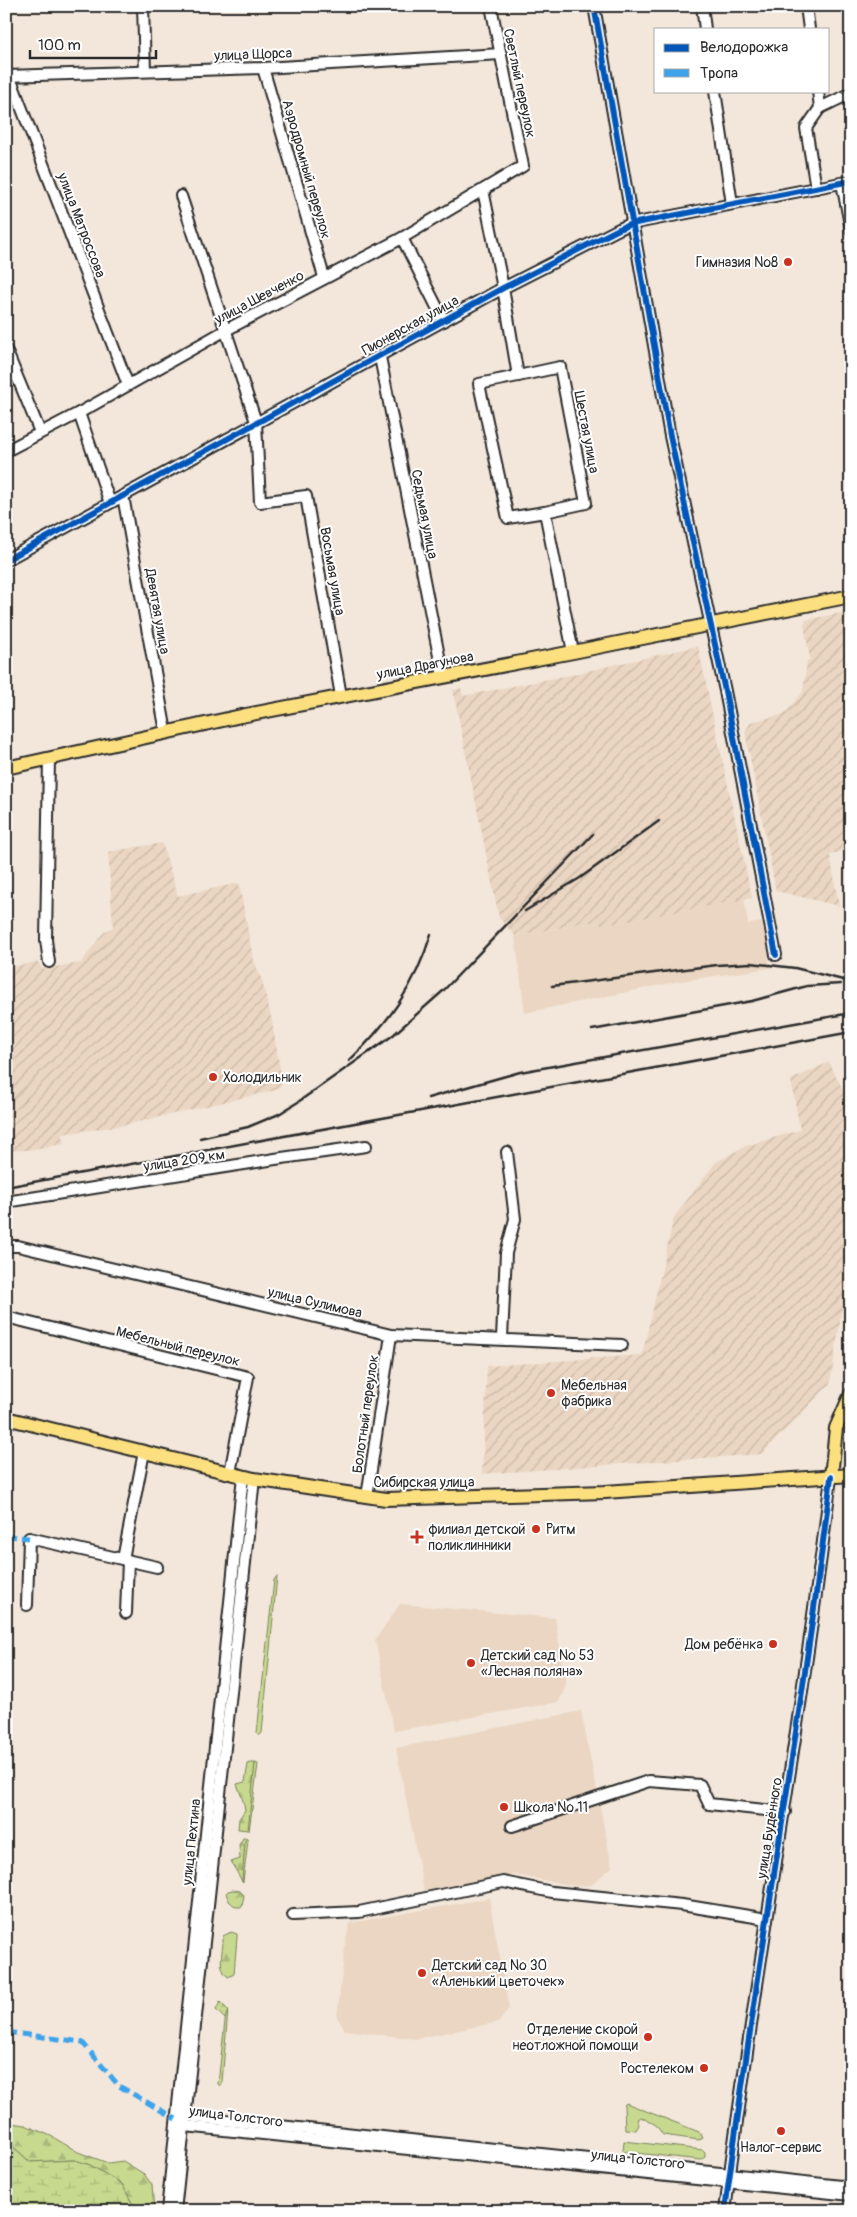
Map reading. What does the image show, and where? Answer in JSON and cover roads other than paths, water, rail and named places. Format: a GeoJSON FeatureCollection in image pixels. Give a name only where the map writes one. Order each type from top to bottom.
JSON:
{"type":"FeatureCollection","features":[{"type":"Feature","properties":{"kind":"main road","name":"улица Драгунова"},"geometry":{"type":"LineString","coordinates":[[6,768],[166,732],[341,696],[851,596]]}},
{"type":"Feature","properties":{"kind":"main road"},"geometry":{"type":"LineString","coordinates":[[831,1477],[836,1428],[851,1394]]}},
{"type":"Feature","properties":{"kind":"main road","name":"Сибирская улица"},"geometry":{"type":"LineString","coordinates":[[6,1418],[242,1476],[386,1499],[605,1492],[851,1475]]}},
{"type":"Feature","properties":{"kind":"street"},"geometry":{"type":"LineString","coordinates":[[143,6],[145,71]]}},
{"type":"Feature","properties":{"kind":"street","name":"Светлый переулок"},"geometry":{"type":"LineString","coordinates":[[491,6],[523,166]]}},
{"type":"Feature","properties":{"kind":"street"},"geometry":{"type":"LineString","coordinates":[[594,6],[631,224],[670,436],[710,624],[776,955]]}},
{"type":"Feature","properties":{"kind":"street"},"geometry":{"type":"LineString","coordinates":[[702,6],[705,28]]}},
{"type":"Feature","properties":{"kind":"street"},"geometry":{"type":"LineString","coordinates":[[806,6],[809,28]]}},
{"type":"Feature","properties":{"kind":"street","name":"улица Щорса"},"geometry":{"type":"LineString","coordinates":[[8,76],[263,68],[500,54]]}},
{"type":"Feature","properties":{"kind":"street","name":"Аэродромный переулок"},"geometry":{"type":"LineString","coordinates":[[263,68],[324,277]]}},
{"type":"Feature","properties":{"kind":"street","name":"улица Матроссова"},"geometry":{"type":"LineString","coordinates":[[8,76],[128,385]]}},
{"type":"Feature","properties":{"kind":"street"},"geometry":{"type":"LineString","coordinates":[[715,92],[732,204]]}},
{"type":"Feature","properties":{"kind":"street"},"geometry":{"type":"LineString","coordinates":[[818,92],[820,108]]}},
{"type":"Feature","properties":{"kind":"street"},"geometry":{"type":"LineString","coordinates":[[816,188],[806,128],[820,108],[851,93]]}},
{"type":"Feature","properties":{"kind":"street","name":"улица Шевченко"},"geometry":{"type":"LineString","coordinates":[[6,451],[79,413],[324,277],[402,238],[523,166]]}},
{"type":"Feature","properties":{"kind":"street"},"geometry":{"type":"LineString","coordinates":[[846,182],[851,230]]}},
{"type":"Feature","properties":{"kind":"street","name":"Пионерская улица"},"geometry":{"type":"LineString","coordinates":[[6,560],[503,288],[631,224],[846,182]]}},
{"type":"Feature","properties":{"kind":"street"},"geometry":{"type":"LineString","coordinates":[[483,190],[503,288],[518,376]]}},
{"type":"Feature","properties":{"kind":"street"},"geometry":{"type":"LineString","coordinates":[[181,196],[256,422]]}},
{"type":"Feature","properties":{"kind":"street"},"geometry":{"type":"LineString","coordinates":[[402,238],[444,321]]}},
{"type":"Feature","properties":{"kind":"street"},"geometry":{"type":"LineString","coordinates":[[6,350],[40,432]]}},
{"type":"Feature","properties":{"kind":"street","name":"Седьмая улица"},"geometry":{"type":"LineString","coordinates":[[380,357],[443,676]]}},
{"type":"Feature","properties":{"kind":"street","name":"Шестая улица"},"geometry":{"type":"LineString","coordinates":[[560,367],[586,503],[545,512],[508,518],[479,384],[560,367]]}},
{"type":"Feature","properties":{"kind":"street"},"geometry":{"type":"LineString","coordinates":[[79,413],[110,503]]}},
{"type":"Feature","properties":{"kind":"street","name":"Восьмая улица"},"geometry":{"type":"LineString","coordinates":[[256,422],[260,502],[306,496],[341,696]]}},
{"type":"Feature","properties":{"kind":"street","name":"Девятая улица"},"geometry":{"type":"LineString","coordinates":[[123,496],[166,732]]}},
{"type":"Feature","properties":{"kind":"street"},"geometry":{"type":"LineString","coordinates":[[545,512],[573,652]]}},
{"type":"Feature","properties":{"kind":"street"},"geometry":{"type":"LineString","coordinates":[[49,759],[46,940],[49,962]]}},
{"type":"Feature","properties":{"kind":"street","name":"улица 209 км"},"geometry":{"type":"LineString","coordinates":[[6,1202],[266,1160],[366,1146]]}},
{"type":"Feature","properties":{"kind":"street"},"geometry":{"type":"LineString","coordinates":[[502,1338],[506,1253],[515,1219],[507,1152]]}},
{"type":"Feature","properties":{"kind":"street","name":"улица Сулимова"},"geometry":{"type":"LineString","coordinates":[[6,1246],[18,1246],[391,1335],[622,1344]]}},
{"type":"Feature","properties":{"kind":"street","name":"Мебельный переулок"},"geometry":{"type":"LineString","coordinates":[[6,1317],[248,1377],[242,1476]]}},
{"type":"Feature","properties":{"kind":"street","name":"Болотный переулок"},"geometry":{"type":"LineString","coordinates":[[367,1497],[391,1335]]}},
{"type":"Feature","properties":{"kind":"street"},"geometry":{"type":"LineString","coordinates":[[126,1614],[125,1559],[144,1452]]}},
{"type":"Feature","properties":{"kind":"street","name":"улица Пехтина"},"geometry":{"type":"LineString","coordinates":[[175,2211],[242,1476]]}},
{"type":"Feature","properties":{"kind":"street","name":"улица Будённого"},"geometry":{"type":"LineString","coordinates":[[725,2211],[767,1919],[785,1812],[831,1477]]}},
{"type":"Feature","properties":{"kind":"street"},"geometry":{"type":"LineString","coordinates":[[27,1605],[29,1538],[157,1567]]}},
{"type":"Feature","properties":{"kind":"street"},"geometry":{"type":"LineString","coordinates":[[512,1826],[649,1782],[700,1785],[709,1804],[785,1812]]}},
{"type":"Feature","properties":{"kind":"street"},"geometry":{"type":"LineString","coordinates":[[293,1915],[359,1912],[504,1882],[552,1892],[682,1905],[767,1919]]}},
{"type":"Feature","properties":{"kind":"street","name":"улица Пехтина"},"geometry":{"type":"LineString","coordinates":[[167,2211],[182,2120]]}},
{"type":"Feature","properties":{"kind":"street","name":"улица Толстого"},"geometry":{"type":"LineString","coordinates":[[182,2120],[730,2178],[851,2186]]}},
{"type":"Feature","properties":{"kind":"street","name":"улица Толстого"},"geometry":{"type":"LineString","coordinates":[[730,2178],[851,2196]]}},
{"type":"Feature","properties":{"kind":"railway"},"geometry":{"type":"LineString","coordinates":[[525,911],[580,878],[659,821]]}},
{"type":"Feature","properties":{"kind":"railway"},"geometry":{"type":"LineString","coordinates":[[200,1138],[248,1127],[279,1114],[392,1036],[443,991],[593,834]]}},
{"type":"Feature","properties":{"kind":"railway"},"geometry":{"type":"LineString","coordinates":[[349,1061],[376,1033],[399,1003],[417,971],[431,934]]}},
{"type":"Feature","properties":{"kind":"railway"},"geometry":{"type":"LineString","coordinates":[[552,986],[717,965],[751,963],[795,968],[851,982]]}},
{"type":"Feature","properties":{"kind":"railway"},"geometry":{"type":"LineString","coordinates":[[592,1030],[752,1001],[807,986],[841,984]]}},
{"type":"Feature","properties":{"kind":"railway"},"geometry":{"type":"LineString","coordinates":[[428,1098],[520,1072],[851,1013]]}},
{"type":"Feature","properties":{"kind":"railway"},"geometry":{"type":"LineString","coordinates":[[6,1187],[851,1032]]}},
{"type":"Feature","properties":{"kind":"place","name":"Гимназия №8"},"geometry":{"type":"Point","coordinates":[788,262]}},
{"type":"Feature","properties":{"kind":"place","name":"Холодильник"},"geometry":{"type":"Point","coordinates":[213,1077]}},
{"type":"Feature","properties":{"kind":"place","name":"Мебельная фабрика"},"geometry":{"type":"Point","coordinates":[551,1393]}},
{"type":"Feature","properties":{"kind":"place","name":"Ритм"},"geometry":{"type":"Point","coordinates":[536,1529]}},
{"type":"Feature","properties":{"kind":"place","name":"филиал детской поликлинники"},"geometry":{"type":"Point","coordinates":[417,1537]}},
{"type":"Feature","properties":{"kind":"place","name":"Дом ребёнка"},"geometry":{"type":"Point","coordinates":[773,1644]}},
{"type":"Feature","properties":{"kind":"place","name":"Детский сад № 53 «Лесная поляна»"},"geometry":{"type":"Point","coordinates":[471,1663]}},
{"type":"Feature","properties":{"kind":"place","name":"Школа № 11"},"geometry":{"type":"Point","coordinates":[504,1807]}},
{"type":"Feature","properties":{"kind":"place","name":"Детский сад № 30 «Аленький цветочек»"},"geometry":{"type":"Point","coordinates":[422,1973]}},
{"type":"Feature","properties":{"kind":"place","name":"Отделение скорой неотложной помощи"},"geometry":{"type":"Point","coordinates":[648,2037]}},
{"type":"Feature","properties":{"kind":"place","name":"Ростелеком"},"geometry":{"type":"Point","coordinates":[704,2068]}},
{"type":"Feature","properties":{"kind":"place","name":"Налог-сервис"},"geometry":{"type":"Point","coordinates":[781,2131]}}]}
